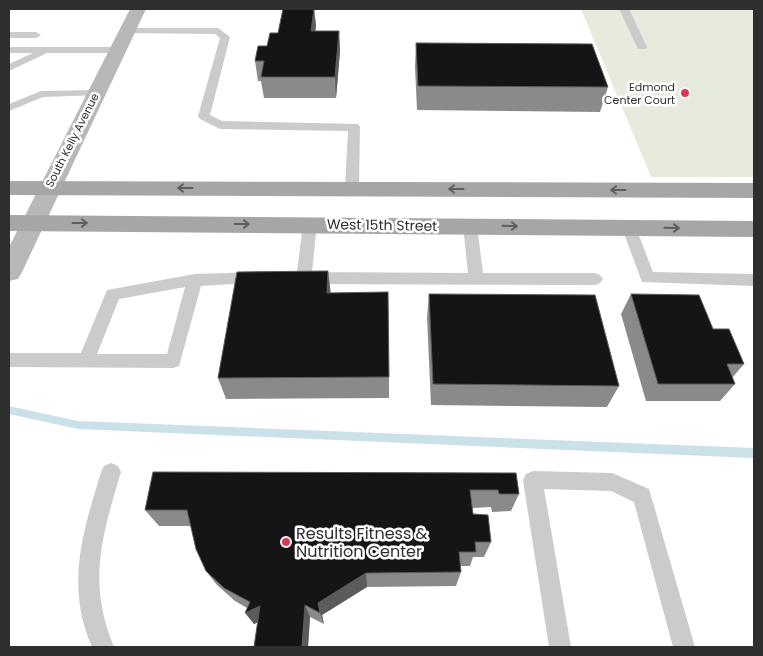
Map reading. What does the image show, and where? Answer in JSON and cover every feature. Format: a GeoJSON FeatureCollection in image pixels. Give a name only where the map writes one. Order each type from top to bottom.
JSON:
{"type":"FeatureCollection","features":[{"type":"Feature","properties":{"kind":"main road","name":"South Kelly Avenue"},"geometry":{"type":"LineString","coordinates":[[9,272],[20,223],[48,188],[138,9]]}},
{"type":"Feature","properties":{"kind":"main road"},"geometry":{"type":"LineString","coordinates":[[9,188],[754,191]]}},
{"type":"Feature","properties":{"kind":"main road","name":"West 15th Street"},"geometry":{"type":"LineString","coordinates":[[20,223],[754,229]]}},
{"type":"Feature","properties":{"kind":"lane"},"geometry":{"type":"LineString","coordinates":[[624,9],[642,47]]}},
{"type":"Feature","properties":{"kind":"lane"},"geometry":{"type":"LineString","coordinates":[[127,31],[218,32],[225,37],[204,116],[220,125],[354,127],[352,188]]}},
{"type":"Feature","properties":{"kind":"lane"},"geometry":{"type":"LineString","coordinates":[[9,35],[36,35],[26,50]]}},
{"type":"Feature","properties":{"kind":"lane"},"geometry":{"type":"LineString","coordinates":[[9,50],[117,50]]}},
{"type":"Feature","properties":{"kind":"lane"},"geometry":{"type":"LineString","coordinates":[[9,68],[49,50]]}},
{"type":"Feature","properties":{"kind":"lane"},"geometry":{"type":"LineString","coordinates":[[9,108],[41,94],[96,93]]}},
{"type":"Feature","properties":{"kind":"lane"},"geometry":{"type":"LineString","coordinates":[[304,278],[310,224]]}},
{"type":"Feature","properties":{"kind":"lane"},"geometry":{"type":"LineString","coordinates":[[470,226],[476,279]]}},
{"type":"Feature","properties":{"kind":"lane"},"geometry":{"type":"LineString","coordinates":[[628,228],[647,278]]}},
{"type":"Feature","properties":{"kind":"lane"},"geometry":{"type":"LineString","coordinates":[[86,361],[113,294],[195,280],[304,278],[595,279]]}},
{"type":"Feature","properties":{"kind":"lane"},"geometry":{"type":"LineString","coordinates":[[630,279],[754,280]]}},
{"type":"Feature","properties":{"kind":"lane"},"geometry":{"type":"LineString","coordinates":[[9,360],[174,361],[195,280]]}},
{"type":"Feature","properties":{"kind":"lane"},"geometry":{"type":"LineString","coordinates":[[103,647],[96,634],[89,585],[92,538],[111,472]]}},
{"type":"Feature","properties":{"kind":"lane"},"geometry":{"type":"LineString","coordinates":[[560,647],[533,480],[612,482],[642,496],[684,647]]}},
{"type":"Feature","properties":{"kind":"shaded area","name":"Edmond Center Court"},"geometry":{"type":"Polygon","coordinates":[[[581,9],[754,9],[754,177],[651,177],[581,9]]]}},
{"type":"Feature","properties":{"kind":"building"},"geometry":{"type":"Polygon","coordinates":[[[283,9],[314,9],[311,31],[339,31],[335,77],[261,77],[264,61],[255,61],[258,46],[267,46],[270,33],[278,33],[283,9]]]}},
{"type":"Feature","properties":{"kind":"building"},"geometry":{"type":"Polygon","coordinates":[[[416,43],[592,44],[608,87],[418,86],[416,43]]]}},
{"type":"Feature","properties":{"kind":"building"},"geometry":{"type":"Polygon","coordinates":[[[328,271],[327,293],[388,292],[389,377],[218,378],[237,272],[328,271]]]}},
{"type":"Feature","properties":{"kind":"building"},"geometry":{"type":"Polygon","coordinates":[[[429,294],[595,295],[619,386],[433,384],[429,294]]]}},
{"type":"Feature","properties":{"kind":"building"},"geometry":{"type":"Polygon","coordinates":[[[631,294],[699,295],[713,329],[729,329],[744,364],[727,364],[735,384],[658,384],[631,294]]]}},
{"type":"Feature","properties":{"kind":"building"},"geometry":{"type":"Polygon","coordinates":[[[153,472],[516,473],[519,494],[499,494],[498,490],[470,490],[473,514],[488,515],[491,542],[475,542],[476,552],[459,552],[461,572],[366,573],[318,603],[320,613],[305,605],[302,647],[254,647],[260,606],[245,613],[250,602],[224,588],[206,571],[196,549],[187,510],[145,510],[153,472]]]}},
{"type":"Feature","properties":{"kind":"waterway"},"geometry":{"type":"LineString","coordinates":[[9,410],[78,425],[754,453]]}},
{"type":"Feature","properties":{"kind":"place","name":"Edmond Center Court"},"geometry":{"type":"Point","coordinates":[685,93]}},
{"type":"Feature","properties":{"kind":"place","name":"Results Fitness & Nutrition Center"},"geometry":{"type":"Point","coordinates":[286,542]}}]}
